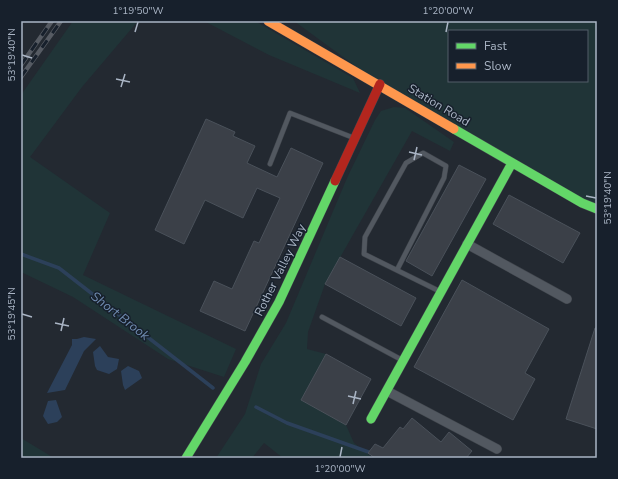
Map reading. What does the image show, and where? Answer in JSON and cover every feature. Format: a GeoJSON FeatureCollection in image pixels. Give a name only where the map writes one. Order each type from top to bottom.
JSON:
{"type":"FeatureCollection","features":[{"type":"Feature","properties":{"kind":"street","name":"Station Road"},"geometry":{"type":"LineString","coordinates":[[268,21],[380,84],[512,163],[582,203],[597,209]]}},
{"type":"Feature","properties":{"kind":"street","name":"Rother Valley Way"},"geometry":{"type":"LineString","coordinates":[[186,458],[276,309],[380,84]]}},
{"type":"Feature","properties":{"kind":"street"},"geometry":{"type":"LineString","coordinates":[[371,419],[512,163]]}},
{"type":"Feature","properties":{"kind":"street"},"geometry":{"type":"LineString","coordinates":[[467,244],[567,299]]}},
{"type":"Feature","properties":{"kind":"street"},"geometry":{"type":"LineString","coordinates":[[387,391],[497,449]]}},
{"type":"Feature","properties":{"kind":"lane"},"geometry":{"type":"LineString","coordinates":[[270,164],[290,113],[355,139]]}},
{"type":"Feature","properties":{"kind":"lane"},"geometry":{"type":"LineString","coordinates":[[397,270],[444,178],[446,166],[424,153],[406,163],[365,237],[364,254],[441,292]]}},
{"type":"Feature","properties":{"kind":"lane"},"geometry":{"type":"LineString","coordinates":[[322,317],[403,361]]}},
{"type":"Feature","properties":{"kind":"green space"},"geometry":{"type":"Polygon","coordinates":[[[73,21],[138,21],[82,87],[30,157],[110,213],[83,275],[236,349],[224,377],[168,359],[73,297],[21,272],[21,95],[73,21]]]}},
{"type":"Feature","properties":{"kind":"green space"},"geometry":{"type":"Polygon","coordinates":[[[204,21],[255,21],[353,78],[360,93],[269,55],[204,21]]]}},
{"type":"Feature","properties":{"kind":"green space"},"geometry":{"type":"Polygon","coordinates":[[[294,21],[597,21],[597,209],[380,84],[294,21]]]}},
{"type":"Feature","properties":{"kind":"green space"},"geometry":{"type":"Polygon","coordinates":[[[394,107],[405,108],[454,142],[450,151],[412,131],[325,284],[308,332],[307,349],[326,354],[301,400],[346,425],[354,443],[373,458],[283,458],[264,443],[252,458],[216,458],[245,414],[261,364],[286,323],[347,178],[375,120],[381,111],[394,107]]]}},
{"type":"Feature","properties":{"kind":"green space"},"geometry":{"type":"Polygon","coordinates":[[[21,438],[54,458],[21,458],[21,438]]]}},
{"type":"Feature","properties":{"kind":"water"},"geometry":{"type":"Polygon","coordinates":[[[84,337],[96,339],[84,351],[65,390],[47,393],[72,345],[72,339],[84,337]]]}},
{"type":"Feature","properties":{"kind":"water"},"geometry":{"type":"Polygon","coordinates":[[[100,346],[108,357],[119,359],[117,369],[109,374],[97,370],[95,366],[93,352],[100,346]]]}},
{"type":"Feature","properties":{"kind":"water"},"geometry":{"type":"Polygon","coordinates":[[[128,366],[139,371],[142,378],[125,390],[121,371],[128,366]]]}},
{"type":"Feature","properties":{"kind":"water"},"geometry":{"type":"Polygon","coordinates":[[[56,400],[62,417],[57,422],[48,424],[43,416],[48,401],[56,400]]]}},
{"type":"Feature","properties":{"kind":"building"},"geometry":{"type":"Polygon","coordinates":[[[206,119],[235,132],[233,136],[255,146],[247,163],[277,177],[291,148],[323,163],[245,331],[200,311],[214,281],[232,289],[254,241],[259,243],[280,198],[257,188],[243,218],[205,200],[184,244],[155,230],[206,119]]]}},
{"type":"Feature","properties":{"kind":"building"},"geometry":{"type":"Polygon","coordinates":[[[459,165],[486,179],[432,276],[406,261],[459,165]]]}},
{"type":"Feature","properties":{"kind":"building"},"geometry":{"type":"Polygon","coordinates":[[[509,195],[580,233],[563,263],[493,224],[509,195]]]}},
{"type":"Feature","properties":{"kind":"building"},"geometry":{"type":"Polygon","coordinates":[[[340,257],[416,298],[401,326],[325,284],[340,257]]]}},
{"type":"Feature","properties":{"kind":"building"},"geometry":{"type":"Polygon","coordinates":[[[462,280],[549,329],[525,373],[535,379],[513,420],[414,367],[462,280]]]}},
{"type":"Feature","properties":{"kind":"building"},"geometry":{"type":"Polygon","coordinates":[[[595,328],[597,328],[597,429],[566,419],[595,328]]]}},
{"type":"Feature","properties":{"kind":"building"},"geometry":{"type":"Polygon","coordinates":[[[326,354],[371,379],[346,425],[301,400],[326,354]]]}},
{"type":"Feature","properties":{"kind":"building"},"geometry":{"type":"Polygon","coordinates":[[[412,418],[441,442],[449,432],[472,451],[466,458],[375,458],[368,453],[375,444],[383,448],[400,427],[403,429],[412,418]]]}},
{"type":"Feature","properties":{"kind":"waterway","name":"Short Brook"},"geometry":{"type":"LineString","coordinates":[[21,254],[59,268],[213,388]]}},
{"type":"Feature","properties":{"kind":"waterway","name":"Short Brook"},"geometry":{"type":"LineString","coordinates":[[256,407],[287,423],[377,455],[379,458]]}},
{"type":"Feature","properties":{"kind":"railway"},"geometry":{"type":"LineString","coordinates":[[21,65],[52,21]]}},
{"type":"Feature","properties":{"kind":"railway"},"geometry":{"type":"LineString","coordinates":[[21,77],[61,21]]}},
{"type":"Feature","properties":{"kind":"traffic: fast"},"geometry":{"type":"LineString","coordinates":[[454,129],[582,203],[597,209]]}},
{"type":"Feature","properties":{"kind":"traffic: fast"},"geometry":{"type":"LineString","coordinates":[[371,419],[512,163]]}},
{"type":"Feature","properties":{"kind":"traffic: fast"},"geometry":{"type":"LineString","coordinates":[[186,458],[245,362],[279,302],[335,181]]}},
{"type":"Feature","properties":{"kind":"traffic: slow"},"geometry":{"type":"LineString","coordinates":[[268,21],[454,129]]}},
{"type":"Feature","properties":{"kind":"traffic: jam"},"geometry":{"type":"LineString","coordinates":[[335,181],[380,84]]}}]}
